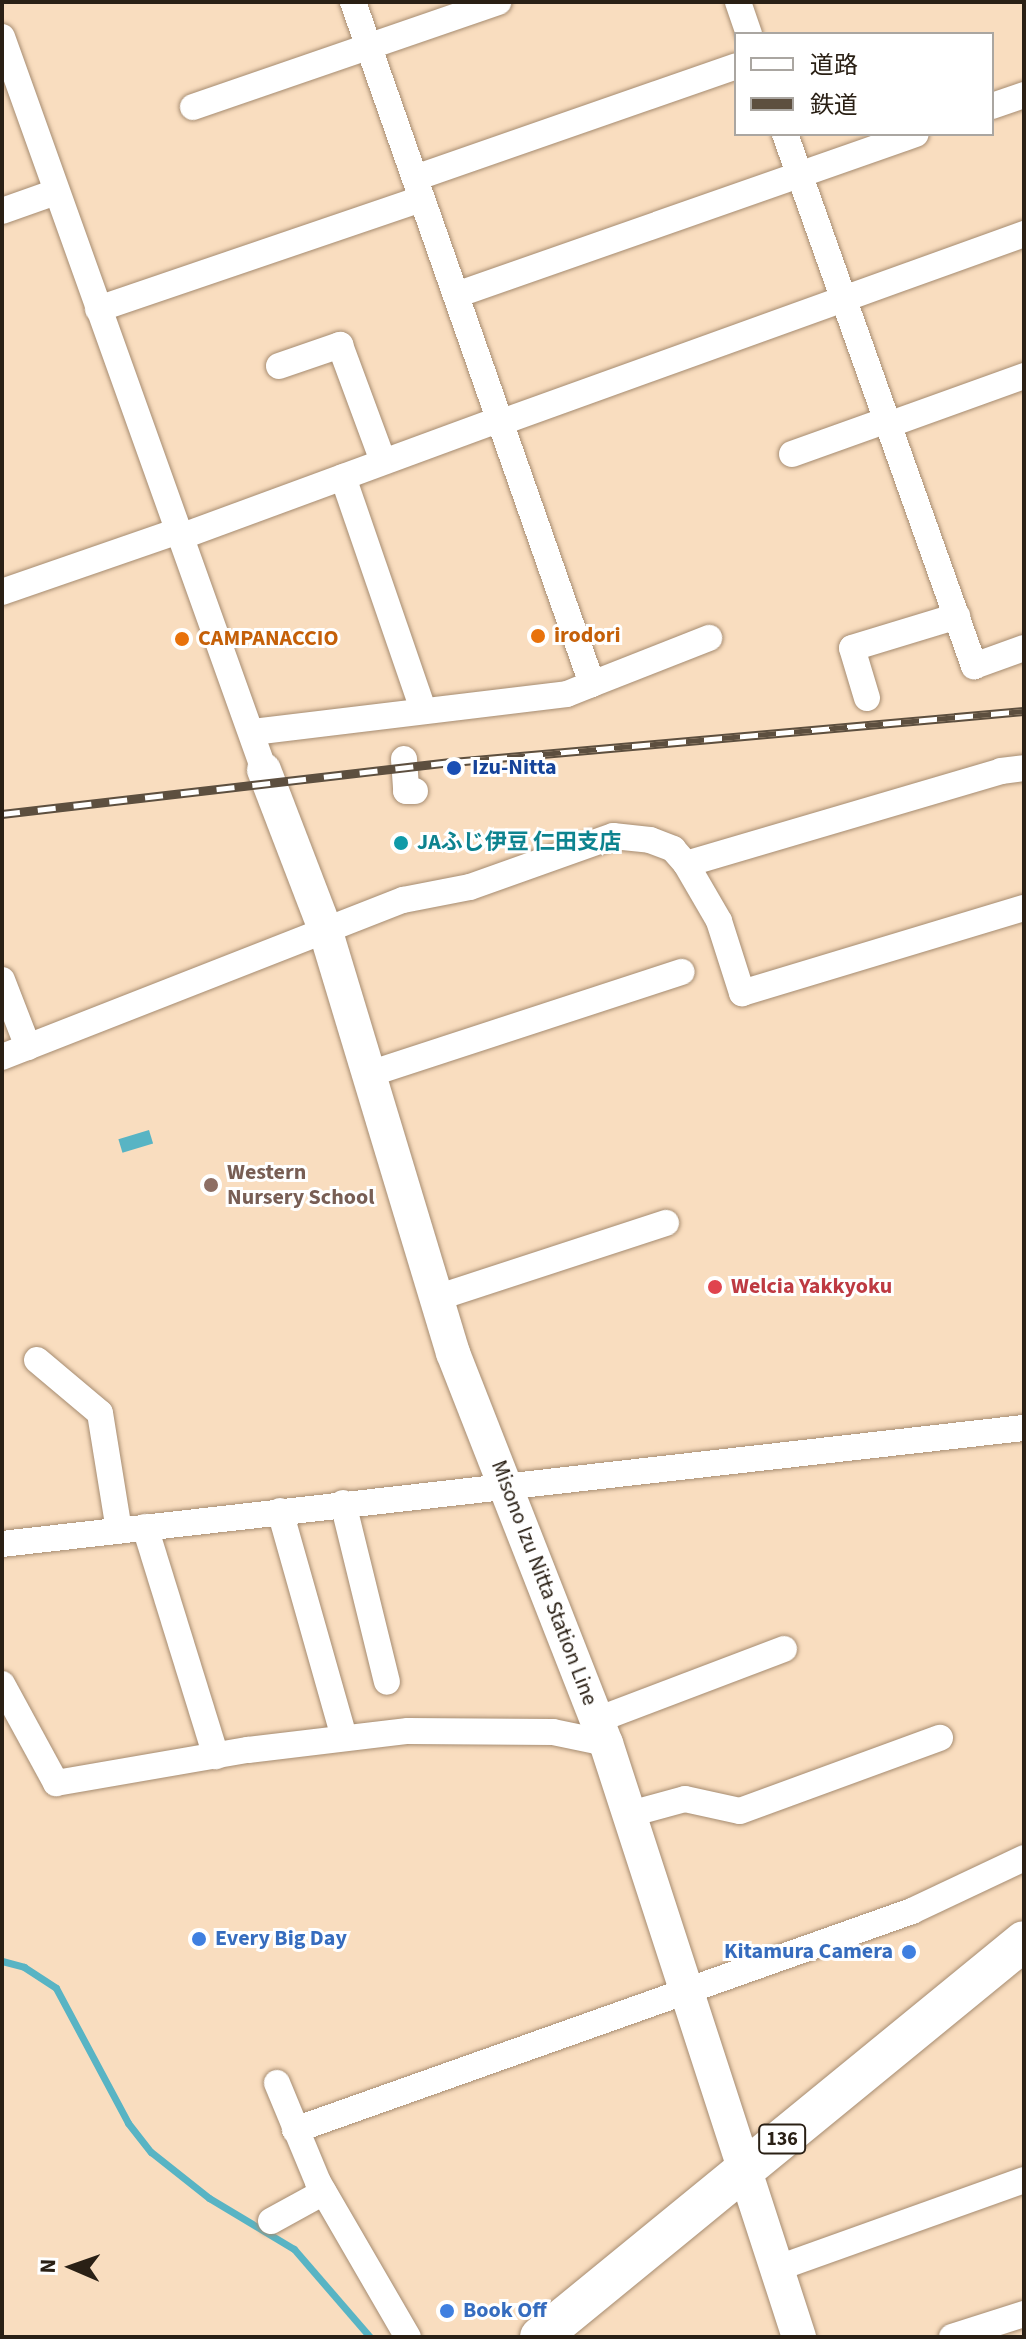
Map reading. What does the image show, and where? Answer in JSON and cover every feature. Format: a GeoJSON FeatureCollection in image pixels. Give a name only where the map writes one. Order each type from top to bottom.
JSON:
{"type":"FeatureCollection","features":[{"type":"Feature","properties":{"kind":"highway","name":"136"},"geometry":{"type":"LineString","coordinates":[[573,2337],[1024,1941]]}},
{"type":"Feature","properties":{"kind":"highway","name":"136"},"geometry":{"type":"LineString","coordinates":[[540,2337],[1024,1976]]}},
{"type":"Feature","properties":{"kind":"main road","name":"Misono Izu Nitta Station Line"},"geometry":{"type":"LineString","coordinates":[[264,770],[325,929],[366,1075],[436,1298],[602,1732],[630,1814],[751,2179],[799,2337]]}},
{"type":"Feature","properties":{"kind":"street"},"geometry":{"type":"LineString","coordinates":[[353,2],[592,684]]}},
{"type":"Feature","properties":{"kind":"street"},"geometry":{"type":"LineString","coordinates":[[193,107],[498,2]]}},
{"type":"Feature","properties":{"kind":"street"},"geometry":{"type":"LineString","coordinates":[[738,2],[748,32]]}},
{"type":"Feature","properties":{"kind":"street"},"geometry":{"type":"LineString","coordinates":[[2,37],[253,732],[264,770]]}},
{"type":"Feature","properties":{"kind":"street"},"geometry":{"type":"LineString","coordinates":[[98,309],[734,67]]}},
{"type":"Feature","properties":{"kind":"street"},"geometry":{"type":"LineString","coordinates":[[994,105],[1024,95]]}},
{"type":"Feature","properties":{"kind":"street"},"geometry":{"type":"LineString","coordinates":[[786,136],[974,666],[1024,648]]}},
{"type":"Feature","properties":{"kind":"street"},"geometry":{"type":"LineString","coordinates":[[456,295],[911,136]]}},
{"type":"Feature","properties":{"kind":"street"},"geometry":{"type":"LineString","coordinates":[[2,211],[56,192]]}},
{"type":"Feature","properties":{"kind":"street"},"geometry":{"type":"LineString","coordinates":[[2,592],[343,477],[1024,234]]}},
{"type":"Feature","properties":{"kind":"street"},"geometry":{"type":"LineString","coordinates":[[279,366],[340,345],[383,461]]}},
{"type":"Feature","properties":{"kind":"street"},"geometry":{"type":"LineString","coordinates":[[792,454],[1024,376]]}},
{"type":"Feature","properties":{"kind":"street"},"geometry":{"type":"LineString","coordinates":[[343,477],[423,709]]}},
{"type":"Feature","properties":{"kind":"street"},"geometry":{"type":"LineString","coordinates":[[867,698],[852,648],[957,616]]}},
{"type":"Feature","properties":{"kind":"street"},"geometry":{"type":"LineString","coordinates":[[253,732],[423,709],[567,694],[709,638]]}},
{"type":"Feature","properties":{"kind":"street"},"geometry":{"type":"LineString","coordinates":[[404,759],[406,791],[415,791]]}},
{"type":"Feature","properties":{"kind":"street"},"geometry":{"type":"LineString","coordinates":[[686,864],[1001,771],[1024,768]]}},
{"type":"Feature","properties":{"kind":"street"},"geometry":{"type":"LineString","coordinates":[[2,1057],[403,900],[470,887],[613,836],[650,840],[673,849],[686,864],[719,921],[742,993],[1024,908]]}},
{"type":"Feature","properties":{"kind":"street"},"geometry":{"type":"LineString","coordinates":[[366,1075],[682,972]]}},
{"type":"Feature","properties":{"kind":"street"},"geometry":{"type":"LineString","coordinates":[[2,980],[28,1047]]}},
{"type":"Feature","properties":{"kind":"street"},"geometry":{"type":"LineString","coordinates":[[436,1298],[666,1223]]}},
{"type":"Feature","properties":{"kind":"street"},"geometry":{"type":"LineString","coordinates":[[37,1360],[100,1413],[132,1528],[216,1756]]}},
{"type":"Feature","properties":{"kind":"street"},"geometry":{"type":"LineString","coordinates":[[2,1544],[506,1484],[1024,1428]]}},
{"type":"Feature","properties":{"kind":"street"},"geometry":{"type":"LineString","coordinates":[[343,1503],[387,1682]]}},
{"type":"Feature","properties":{"kind":"street"},"geometry":{"type":"LineString","coordinates":[[280,1511],[344,1737]]}},
{"type":"Feature","properties":{"kind":"street"},"geometry":{"type":"LineString","coordinates":[[2,1684],[56,1783],[344,1737],[408,1731],[602,1732],[784,1649]]}},
{"type":"Feature","properties":{"kind":"street"},"geometry":{"type":"LineString","coordinates":[[630,1814],[685,1799],[740,1811],[940,1738]]}},
{"type":"Feature","properties":{"kind":"street"},"geometry":{"type":"LineString","coordinates":[[295,2130],[912,1911],[1024,1858]]}},
{"type":"Feature","properties":{"kind":"street"},"geometry":{"type":"LineString","coordinates":[[277,2083],[324,2192],[408,2337]]}},
{"type":"Feature","properties":{"kind":"street"},"geometry":{"type":"LineString","coordinates":[[778,2268],[1024,2180]]}},
{"type":"Feature","properties":{"kind":"street"},"geometry":{"type":"LineString","coordinates":[[271,2221],[324,2192]]}},
{"type":"Feature","properties":{"kind":"street"},"geometry":{"type":"LineString","coordinates":[[952,2337],[1024,2314]]}},
{"type":"Feature","properties":{"kind":"water"},"geometry":{"type":"Polygon","coordinates":[[[149,1130],[153,1143],[122,1153],[118,1139],[149,1130]]]}},
{"type":"Feature","properties":{"kind":"waterway"},"geometry":{"type":"LineString","coordinates":[[2,1961],[24,1967],[56,1988],[128,2123],[151,2152],[209,2198],[294,2249],[370,2337]]}},
{"type":"Feature","properties":{"kind":"railway"},"geometry":{"type":"LineString","coordinates":[[2,814],[453,762],[1024,711]]}},
{"type":"Feature","properties":{"kind":"place","name":"irodori"},"geometry":{"type":"Point","coordinates":[538,636]}},
{"type":"Feature","properties":{"kind":"place","name":"CAMPANACCIO"},"geometry":{"type":"Point","coordinates":[182,639]}},
{"type":"Feature","properties":{"kind":"place","name":"Izu-Nitta"},"geometry":{"type":"Point","coordinates":[454,768]}},
{"type":"Feature","properties":{"kind":"place","name":"JAふじ伊豆 仁田支店"},"geometry":{"type":"Point","coordinates":[401,843]}},
{"type":"Feature","properties":{"kind":"place","name":"Western Nursery School"},"geometry":{"type":"Point","coordinates":[211,1185]}},
{"type":"Feature","properties":{"kind":"place","name":"Welcia Yakkyoku"},"geometry":{"type":"Point","coordinates":[715,1287]}},
{"type":"Feature","properties":{"kind":"place","name":"Every Big Day"},"geometry":{"type":"Point","coordinates":[199,1939]}},
{"type":"Feature","properties":{"kind":"place","name":"Kitamura Camera"},"geometry":{"type":"Point","coordinates":[909,1952]}},
{"type":"Feature","properties":{"kind":"place","name":"Book Off"},"geometry":{"type":"Point","coordinates":[447,2311]}}]}
